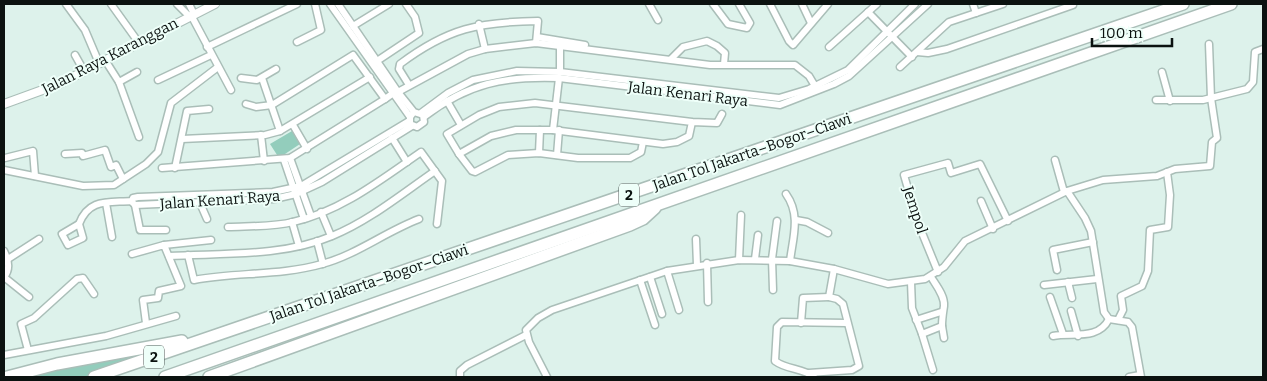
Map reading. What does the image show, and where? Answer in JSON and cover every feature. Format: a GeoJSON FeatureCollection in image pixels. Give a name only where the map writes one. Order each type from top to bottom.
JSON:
{"type":"FeatureCollection","features":[{"type":"Feature","properties":{"kind":"highway","name":"Jalan Tol Jakarta–Bogor–Ciawi"},"geometry":{"type":"LineString","coordinates":[[94,377],[1184,4]]}},
{"type":"Feature","properties":{"kind":"highway","name":"Jalan Tol Jakarta–Bogor–Ciawi"},"geometry":{"type":"LineString","coordinates":[[165,377],[1231,4]]}},
{"type":"Feature","properties":{"kind":"highway"},"geometry":{"type":"LineString","coordinates":[[209,377],[630,225],[643,219],[658,205]]}},
{"type":"Feature","properties":{"kind":"highway"},"geometry":{"type":"LineString","coordinates":[[8,377],[100,355],[214,336]]}},
{"type":"Feature","properties":{"kind":"street"},"geometry":{"type":"LineString","coordinates":[[66,4],[85,30],[102,62],[119,82],[139,137]]}},
{"type":"Feature","properties":{"kind":"street"},"geometry":{"type":"LineString","coordinates":[[111,4],[139,43]]}},
{"type":"Feature","properties":{"kind":"street"},"geometry":{"type":"LineString","coordinates":[[178,4],[191,15]]}},
{"type":"Feature","properties":{"kind":"street"},"geometry":{"type":"LineString","coordinates":[[189,4],[191,15],[231,90]]}},
{"type":"Feature","properties":{"kind":"street","name":"Jalan Raya Karanggan"},"geometry":{"type":"LineString","coordinates":[[4,104],[40,92],[214,4]]}},
{"type":"Feature","properties":{"kind":"street"},"geometry":{"type":"LineString","coordinates":[[207,47],[297,4]]}},
{"type":"Feature","properties":{"kind":"street"},"geometry":{"type":"LineString","coordinates":[[297,42],[321,30],[316,4]]}},
{"type":"Feature","properties":{"kind":"street"},"geometry":{"type":"LineString","coordinates":[[330,4],[415,118]]}},
{"type":"Feature","properties":{"kind":"street"},"geometry":{"type":"LineString","coordinates":[[338,4],[377,61],[395,93]]}},
{"type":"Feature","properties":{"kind":"street"},"geometry":{"type":"LineString","coordinates":[[353,26],[389,4]]}},
{"type":"Feature","properties":{"kind":"street"},"geometry":{"type":"LineString","coordinates":[[377,61],[419,33],[415,17],[406,4]]}},
{"type":"Feature","properties":{"kind":"street"},"geometry":{"type":"LineString","coordinates":[[649,4],[658,20]]}},
{"type":"Feature","properties":{"kind":"street"},"geometry":{"type":"LineString","coordinates":[[713,4],[728,24],[747,28],[750,23],[740,4]]}},
{"type":"Feature","properties":{"kind":"street"},"geometry":{"type":"LineString","coordinates":[[770,4],[792,44],[796,44],[828,4]]}},
{"type":"Feature","properties":{"kind":"street"},"geometry":{"type":"LineString","coordinates":[[802,4],[811,23]]}},
{"type":"Feature","properties":{"kind":"street"},"geometry":{"type":"LineString","coordinates":[[829,47],[877,4]]}},
{"type":"Feature","properties":{"kind":"street","name":"Jalan Kenari Raya"},"geometry":{"type":"LineString","coordinates":[[811,90],[848,70],[915,4]]}},
{"type":"Feature","properties":{"kind":"street","name":"Jalan Kenari Raya"},"geometry":{"type":"LineString","coordinates":[[79,224],[87,209],[94,205],[106,203],[200,203],[274,199],[322,182],[392,138],[415,118],[454,90],[492,75],[517,71],[760,100],[779,98],[811,90],[850,76],[928,4]]}},
{"type":"Feature","properties":{"kind":"street"},"geometry":{"type":"LineString","coordinates":[[973,4],[979,12]]}},
{"type":"Feature","properties":{"kind":"street"},"geometry":{"type":"LineString","coordinates":[[979,12],[980,4]]}},
{"type":"Feature","properties":{"kind":"street"},"geometry":{"type":"LineString","coordinates":[[900,67],[949,22],[1004,4]]}},
{"type":"Feature","properties":{"kind":"street"},"geometry":{"type":"LineString","coordinates":[[914,55],[947,50],[1055,7],[1073,5]]}},
{"type":"Feature","properties":{"kind":"street"},"geometry":{"type":"LineString","coordinates":[[868,12],[914,55]]}},
{"type":"Feature","properties":{"kind":"street"},"geometry":{"type":"LineString","coordinates":[[409,85],[399,69],[400,64],[432,42],[480,24],[538,21],[537,40]]}},
{"type":"Feature","properties":{"kind":"street"},"geometry":{"type":"LineString","coordinates":[[480,24],[485,49]]}},
{"type":"Feature","properties":{"kind":"street"},"geometry":{"type":"LineString","coordinates":[[162,168],[287,159],[307,149],[395,93],[455,60],[485,49],[537,40],[710,65],[796,65],[809,76],[811,90]]}},
{"type":"Feature","properties":{"kind":"street"},"geometry":{"type":"LineString","coordinates":[[671,58],[683,47],[707,41],[717,46],[724,53],[724,64]]}},
{"type":"Feature","properties":{"kind":"street"},"geometry":{"type":"LineString","coordinates":[[558,155],[556,105],[560,43]]}},
{"type":"Feature","properties":{"kind":"street"},"geometry":{"type":"LineString","coordinates":[[547,377],[526,335],[527,328],[546,313],[667,271],[739,260],[772,259],[834,269],[880,283],[897,284],[911,282],[931,277],[938,272],[965,241],[1066,192],[1104,180],[1157,176],[1175,169],[1204,168],[1211,165],[1212,142],[1217,138],[1211,98],[1209,44]]}},
{"type":"Feature","properties":{"kind":"street"},"geometry":{"type":"LineString","coordinates":[[1156,100],[1170,101],[1211,98],[1235,94],[1250,87],[1254,76],[1255,52],[1263,49]]}},
{"type":"Feature","properties":{"kind":"street"},"geometry":{"type":"LineString","coordinates":[[158,80],[211,55]]}},
{"type":"Feature","properties":{"kind":"street"},"geometry":{"type":"LineString","coordinates":[[246,104],[256,107],[272,105],[350,55],[355,56],[385,99]]}},
{"type":"Feature","properties":{"kind":"street"},"geometry":{"type":"LineString","coordinates":[[75,56],[84,71]]}},
{"type":"Feature","properties":{"kind":"street"},"geometry":{"type":"LineString","coordinates":[[35,176],[33,150],[5,156],[6,170],[82,186],[108,187],[123,179],[158,152],[171,103],[218,67]]}},
{"type":"Feature","properties":{"kind":"street"},"geometry":{"type":"LineString","coordinates":[[241,78],[252,80],[262,78],[276,69]]}},
{"type":"Feature","properties":{"kind":"street"},"geometry":{"type":"LineString","coordinates":[[119,82],[137,72]]}},
{"type":"Feature","properties":{"kind":"street"},"geometry":{"type":"LineString","coordinates":[[1162,72],[1170,101]]}},
{"type":"Feature","properties":{"kind":"street","name":"Jalan Kenari Raya"},"geometry":{"type":"LineString","coordinates":[[133,203],[138,197],[298,190],[415,118],[474,87],[522,77],[559,75]]}},
{"type":"Feature","properties":{"kind":"street"},"geometry":{"type":"LineString","coordinates":[[182,139],[261,135],[280,131],[293,125],[370,77]]}},
{"type":"Feature","properties":{"kind":"street"},"geometry":{"type":"LineString","coordinates":[[262,78],[280,131]]}},
{"type":"Feature","properties":{"kind":"street"},"geometry":{"type":"LineString","coordinates":[[446,101],[461,125]]}},
{"type":"Feature","properties":{"kind":"street"},"geometry":{"type":"LineString","coordinates":[[643,142],[641,152],[630,158],[539,153],[508,155],[475,172],[472,171],[459,154],[447,134],[461,125],[499,107],[534,103],[714,124],[719,121],[722,114]]}},
{"type":"Feature","properties":{"kind":"street"},"geometry":{"type":"LineString","coordinates":[[175,168],[187,112],[209,108]]}},
{"type":"Feature","properties":{"kind":"street"},"geometry":{"type":"LineString","coordinates":[[459,154],[491,136],[504,132],[540,130],[556,130],[643,142],[677,142],[690,135],[692,122]]}},
{"type":"Feature","properties":{"kind":"street"},"geometry":{"type":"LineString","coordinates":[[293,125],[307,149]]}},
{"type":"Feature","properties":{"kind":"street"},"geometry":{"type":"LineString","coordinates":[[539,153],[540,130]]}},
{"type":"Feature","properties":{"kind":"street"},"geometry":{"type":"LineString","coordinates":[[261,135],[264,161]]}},
{"type":"Feature","properties":{"kind":"street"},"geometry":{"type":"LineString","coordinates":[[392,138],[407,162]]}},
{"type":"Feature","properties":{"kind":"street"},"geometry":{"type":"LineString","coordinates":[[65,154],[82,153],[83,156],[104,150],[111,167],[116,165],[123,179]]}},
{"type":"Feature","properties":{"kind":"street"},"geometry":{"type":"LineString","coordinates":[[228,227],[292,222],[304,219],[353,197],[421,152],[436,170],[442,183],[436,224]]}},
{"type":"Feature","properties":{"kind":"street"},"geometry":{"type":"LineString","coordinates":[[287,159],[298,190],[311,216]]}},
{"type":"Feature","properties":{"kind":"street"},"geometry":{"type":"LineString","coordinates":[[1055,160],[1066,192],[1088,223],[1093,242],[1103,308],[1109,319]]}},
{"type":"Feature","properties":{"kind":"street","name":"Jempol"},"geometry":{"type":"LineString","coordinates":[[938,272],[918,223],[904,175],[948,164],[951,173],[980,164],[1008,221]]}},
{"type":"Feature","properties":{"kind":"street"},"geometry":{"type":"LineString","coordinates":[[169,256],[282,249],[316,241],[331,236],[374,212],[436,170]]}},
{"type":"Feature","properties":{"kind":"street"},"geometry":{"type":"LineString","coordinates":[[1118,320],[1123,310],[1121,296],[1142,286],[1148,271],[1150,230],[1168,227],[1170,195],[1167,172]]}},
{"type":"Feature","properties":{"kind":"street"},"geometry":{"type":"LineString","coordinates":[[298,190],[304,219]]}},
{"type":"Feature","properties":{"kind":"street"},"geometry":{"type":"LineString","coordinates":[[786,194],[793,204],[796,220],[790,261]]}},
{"type":"Feature","properties":{"kind":"street"},"geometry":{"type":"LineString","coordinates":[[981,201],[993,229]]}},
{"type":"Feature","properties":{"kind":"street"},"geometry":{"type":"LineString","coordinates":[[106,203],[112,237]]}},
{"type":"Feature","properties":{"kind":"street"},"geometry":{"type":"LineString","coordinates":[[133,203],[140,230],[166,230]]}},
{"type":"Feature","properties":{"kind":"street"},"geometry":{"type":"LineString","coordinates":[[200,203],[207,219]]}},
{"type":"Feature","properties":{"kind":"street"},"geometry":{"type":"LineString","coordinates":[[321,212],[331,236]]}},
{"type":"Feature","properties":{"kind":"street"},"geometry":{"type":"LineString","coordinates":[[739,260],[741,215]]}},
{"type":"Feature","properties":{"kind":"street"},"geometry":{"type":"LineString","coordinates":[[188,255],[194,280],[295,271],[341,258],[391,230],[419,220]]}},
{"type":"Feature","properties":{"kind":"street"},"geometry":{"type":"LineString","coordinates":[[796,220],[807,222],[828,233]]}},
{"type":"Feature","properties":{"kind":"street"},"geometry":{"type":"LineString","coordinates":[[292,222],[299,246]]}},
{"type":"Feature","properties":{"kind":"street"},"geometry":{"type":"LineString","coordinates":[[773,290],[772,259],[777,222]]}},
{"type":"Feature","properties":{"kind":"street"},"geometry":{"type":"LineString","coordinates":[[755,259],[758,235]]}},
{"type":"Feature","properties":{"kind":"street"},"geometry":{"type":"LineString","coordinates":[[8,260],[39,239]]}},
{"type":"Feature","properties":{"kind":"street"},"geometry":{"type":"LineString","coordinates":[[696,239],[697,265]]}},
{"type":"Feature","properties":{"kind":"street"},"geometry":{"type":"LineString","coordinates":[[132,254],[164,244],[211,240]]}},
{"type":"Feature","properties":{"kind":"street"},"geometry":{"type":"LineString","coordinates":[[316,241],[323,264]]}},
{"type":"Feature","properties":{"kind":"street"},"geometry":{"type":"LineString","coordinates":[[1057,270],[1053,250],[1093,242]]}},
{"type":"Feature","properties":{"kind":"street"},"geometry":{"type":"LineString","coordinates":[[146,323],[143,300],[158,298],[159,290],[181,286],[164,244]]}},
{"type":"Feature","properties":{"kind":"street"},"geometry":{"type":"LineString","coordinates":[[4,251],[8,260],[7,273],[4,277],[29,297]]}},
{"type":"Feature","properties":{"kind":"street"},"geometry":{"type":"LineString","coordinates":[[707,264],[708,302]]}},
{"type":"Feature","properties":{"kind":"street"},"geometry":{"type":"LineString","coordinates":[[829,297],[834,269]]}},
{"type":"Feature","properties":{"kind":"street"},"geometry":{"type":"LineString","coordinates":[[667,271],[679,310]]}},
{"type":"Feature","properties":{"kind":"street"},"geometry":{"type":"LineString","coordinates":[[650,277],[662,314]]}},
{"type":"Feature","properties":{"kind":"street"},"geometry":{"type":"LineString","coordinates":[[931,277],[944,307],[941,312],[944,338]]}},
{"type":"Feature","properties":{"kind":"street"},"geometry":{"type":"LineString","coordinates":[[28,350],[21,324],[34,318],[77,280],[83,278],[94,294]]}},
{"type":"Feature","properties":{"kind":"street"},"geometry":{"type":"LineString","coordinates":[[1044,286],[1098,279]]}},
{"type":"Feature","properties":{"kind":"street"},"geometry":{"type":"LineString","coordinates":[[640,280],[655,325]]}},
{"type":"Feature","properties":{"kind":"street"},"geometry":{"type":"LineString","coordinates":[[911,282],[912,308],[933,370]]}},
{"type":"Feature","properties":{"kind":"street"},"geometry":{"type":"LineString","coordinates":[[1068,282],[1072,298]]}},
{"type":"Feature","properties":{"kind":"street"},"geometry":{"type":"LineString","coordinates":[[801,323],[803,298],[829,297],[837,299],[843,304],[859,366],[852,370],[811,375],[782,366],[774,357],[777,326],[782,322],[801,323],[847,322]]}},
{"type":"Feature","properties":{"kind":"street"},"geometry":{"type":"LineString","coordinates":[[1050,297],[1063,334]]}},
{"type":"Feature","properties":{"kind":"street"},"geometry":{"type":"LineString","coordinates":[[1071,311],[1078,336]]}},
{"type":"Feature","properties":{"kind":"street"},"geometry":{"type":"LineString","coordinates":[[916,320],[941,312]]}},
{"type":"Feature","properties":{"kind":"street"},"geometry":{"type":"LineString","coordinates":[[4,355],[106,336],[146,323],[176,316]]}},
{"type":"Feature","properties":{"kind":"street"},"geometry":{"type":"LineString","coordinates":[[1109,319],[1128,322],[1132,327],[1140,376],[1129,377]]}},
{"type":"Feature","properties":{"kind":"street"},"geometry":{"type":"LineString","coordinates":[[1053,336],[1063,334],[1078,336],[1102,329],[1109,319]]}},
{"type":"Feature","properties":{"kind":"street"},"geometry":{"type":"LineString","coordinates":[[922,334],[942,326]]}},
{"type":"Feature","properties":{"kind":"street"},"geometry":{"type":"LineString","coordinates":[[460,377],[460,371],[467,365],[526,335]]}},
{"type":"Feature","properties":{"kind":"green space"},"geometry":{"type":"Polygon","coordinates":[[[292,131],[300,144],[279,158],[270,144],[292,131]]]}},
{"type":"Feature","properties":{"kind":"green space"},"geometry":{"type":"Polygon","coordinates":[[[214,336],[94,377],[7,377],[214,336]]]}}]}
